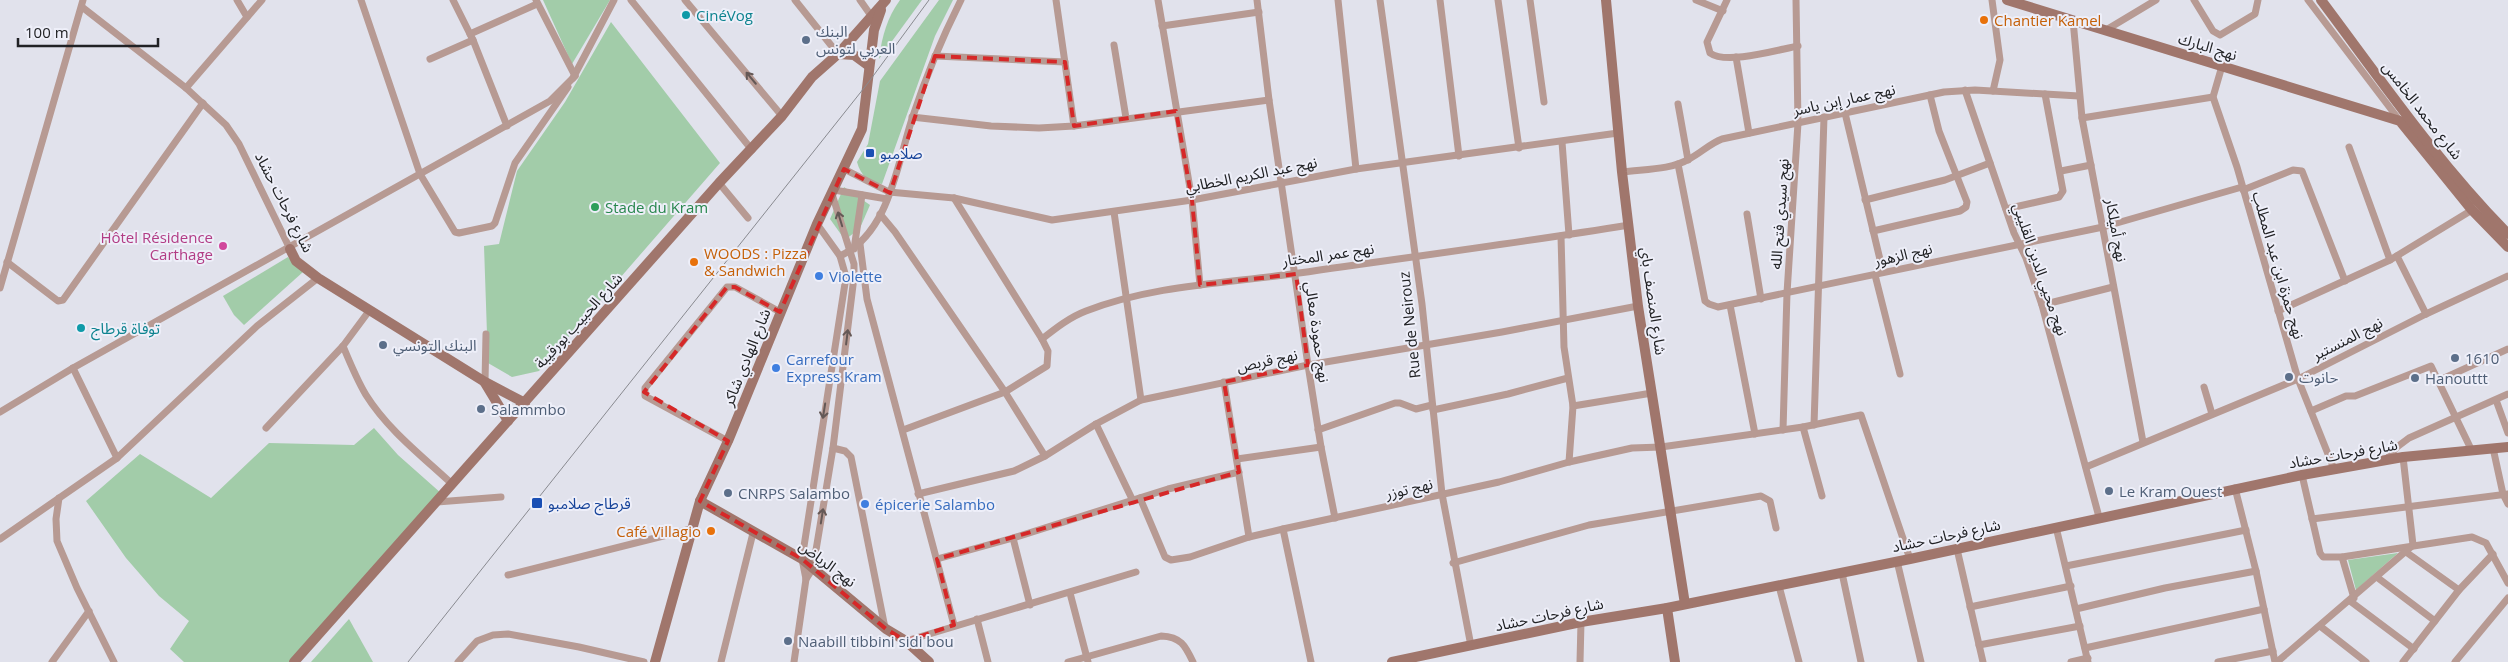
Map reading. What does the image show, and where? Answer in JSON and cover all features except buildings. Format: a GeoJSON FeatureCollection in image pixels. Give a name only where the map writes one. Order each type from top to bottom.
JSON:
{"type":"FeatureCollection","features":[{"type":"Feature","properties":{"kind":"street"},"geometry":{"type":"LineString","coordinates":[[0,288],[83,5],[89,0]]}},
{"type":"Feature","properties":{"kind":"street"},"geometry":{"type":"LineString","coordinates":[[237,0],[246,17]]}},
{"type":"Feature","properties":{"kind":"street"},"geometry":{"type":"LineString","coordinates":[[186,88],[262,0]]}},
{"type":"Feature","properties":{"kind":"street"},"geometry":{"type":"LineString","coordinates":[[361,0],[420,174],[455,232],[459,233],[492,226],[497,219],[518,156],[560,101],[614,0]]}},
{"type":"Feature","properties":{"kind":"street"},"geometry":{"type":"LineString","coordinates":[[453,0],[472,37],[508,126]]}},
{"type":"Feature","properties":{"kind":"street"},"geometry":{"type":"LineString","coordinates":[[631,0],[752,150]]}},
{"type":"Feature","properties":{"kind":"street"},"geometry":{"type":"LineString","coordinates":[[686,0],[782,116]]}},
{"type":"Feature","properties":{"kind":"street"},"geometry":{"type":"LineString","coordinates":[[795,0],[838,54],[854,55],[869,66]]}},
{"type":"Feature","properties":{"kind":"street"},"geometry":{"type":"LineString","coordinates":[[860,0],[872,17]]}},
{"type":"Feature","properties":{"kind":"street"},"geometry":{"type":"LineString","coordinates":[[840,256],[855,248],[880,214],[888,196],[912,117],[935,56],[962,0]]}},
{"type":"Feature","properties":{"kind":"street"},"geometry":{"type":"LineString","coordinates":[[1056,0],[1074,126]]}},
{"type":"Feature","properties":{"kind":"street"},"geometry":{"type":"LineString","coordinates":[[1158,0],[1192,200],[1200,285]]}},
{"type":"Feature","properties":{"kind":"street","name":"نهج حمودة معالي"},"geometry":{"type":"LineString","coordinates":[[1257,0],[1269,100],[1308,365],[1335,518]]}},
{"type":"Feature","properties":{"kind":"street"},"geometry":{"type":"LineString","coordinates":[[1338,0],[1356,170]]}},
{"type":"Feature","properties":{"kind":"street","name":"Rue de Neirouz"},"geometry":{"type":"LineString","coordinates":[[1380,0],[1415,256],[1442,494],[1453,563],[1471,646]]}},
{"type":"Feature","properties":{"kind":"street"},"geometry":{"type":"LineString","coordinates":[[1440,0],[1460,156]]}},
{"type":"Feature","properties":{"kind":"street"},"geometry":{"type":"LineString","coordinates":[[1498,0],[1519,148]]}},
{"type":"Feature","properties":{"kind":"street"},"geometry":{"type":"LineString","coordinates":[[1530,0],[1544,102]]}},
{"type":"Feature","properties":{"kind":"street","name":"شارع المنصف باي"},"geometry":{"type":"LineString","coordinates":[[1606,0],[1622,172],[1638,306],[1685,604]]}},
{"type":"Feature","properties":{"kind":"street"},"geometry":{"type":"LineString","coordinates":[[1696,0],[1724,11]]}},
{"type":"Feature","properties":{"kind":"street"},"geometry":{"type":"LineString","coordinates":[[1728,0],[1707,42],[1710,53],[1714,56],[1736,57],[1798,46]]}},
{"type":"Feature","properties":{"kind":"street","name":"نهج سيدي فتح الله"},"geometry":{"type":"LineString","coordinates":[[1783,430],[1787,293],[1798,123],[1796,0]]}},
{"type":"Feature","properties":{"kind":"street"},"geometry":{"type":"LineString","coordinates":[[1992,0],[2000,60],[1992,91]]}},
{"type":"Feature","properties":{"kind":"street","name":"نهج البارك"},"geometry":{"type":"LineString","coordinates":[[2007,0],[2400,121]]}},
{"type":"Feature","properties":{"kind":"street"},"geometry":{"type":"LineString","coordinates":[[2106,30],[2156,0]]}},
{"type":"Feature","properties":{"kind":"street"},"geometry":{"type":"LineString","coordinates":[[2194,0],[2213,31],[2222,34],[2255,14],[2258,0]]}},
{"type":"Feature","properties":{"kind":"street"},"geometry":{"type":"LineString","coordinates":[[2308,0],[2400,121],[2472,210],[2508,247]]}},
{"type":"Feature","properties":{"kind":"street","name":"شارع محمد الخامس"},"geometry":{"type":"LineString","coordinates":[[2321,0],[2426,140],[2477,203],[2508,234]]}},
{"type":"Feature","properties":{"kind":"street"},"geometry":{"type":"LineString","coordinates":[[430,58],[536,2],[575,76]]}},
{"type":"Feature","properties":{"kind":"street","name":"شارع الحبيب بورقيبة"},"geometry":{"type":"LineString","coordinates":[[294,662],[719,183],[752,150],[782,116],[812,77],[838,54],[884,2]]}},
{"type":"Feature","properties":{"kind":"street","name":"شارع الهادي شاكر"},"geometry":{"type":"LineString","coordinates":[[655,662],[700,502],[728,441],[817,224],[857,145],[865,116],[874,30],[884,2]]}},
{"type":"Feature","properties":{"kind":"street","name":"شارع فرحات حشاد"},"geometry":{"type":"LineString","coordinates":[[83,5],[186,88],[226,125],[239,144],[296,260],[318,278],[369,310],[485,382],[525,403]]}},
{"type":"Feature","properties":{"kind":"street"},"geometry":{"type":"LineString","coordinates":[[1162,26],[1259,12]]}},
{"type":"Feature","properties":{"kind":"street","name":"نهج أميلكار"},"geometry":{"type":"LineString","coordinates":[[2073,20],[2082,118],[2143,442]]}},
{"type":"Feature","properties":{"kind":"street"},"geometry":{"type":"LineString","coordinates":[[1114,45],[1126,118]]}},
{"type":"Feature","properties":{"kind":"street"},"geometry":{"type":"LineString","coordinates":[[935,56],[1065,62]]}},
{"type":"Feature","properties":{"kind":"street"},"geometry":{"type":"LineString","coordinates":[[1736,57],[1749,133]]}},
{"type":"Feature","properties":{"kind":"street"},"geometry":{"type":"LineString","coordinates":[[2082,118],[2213,97],[2222,66]]}},
{"type":"Feature","properties":{"kind":"street"},"geometry":{"type":"LineString","coordinates":[[0,412],[73,368],[290,249],[550,102],[575,76]]}},
{"type":"Feature","properties":{"kind":"street","name":"نهج عمار إبن ياسر"},"geometry":{"type":"LineString","coordinates":[[1622,172],[1678,164],[1688,160],[1711,143],[1749,133],[1930,95],[1965,90],[2079,96]]}},
{"type":"Feature","properties":{"kind":"street","name":"نهج محيي الدين القليبي"},"geometry":{"type":"LineString","coordinates":[[1965,90],[2006,209],[2026,258],[2042,305],[2099,517]]}},
{"type":"Feature","properties":{"kind":"street"},"geometry":{"type":"LineString","coordinates":[[2006,209],[2059,196],[2063,188],[2045,94]]}},
{"type":"Feature","properties":{"kind":"street"},"geometry":{"type":"LineString","coordinates":[[1873,231],[1962,211],[1966,207],[1967,202],[1940,131],[1930,95]]}},
{"type":"Feature","properties":{"kind":"street","name":"نهج حمزة ابن عبد المطلب"},"geometry":{"type":"LineString","coordinates":[[2213,97],[2243,188],[2298,379],[2334,469]]}},
{"type":"Feature","properties":{"kind":"street"},"geometry":{"type":"LineString","coordinates":[[912,117],[991,126],[1039,128],[1074,126],[1269,100]]}},
{"type":"Feature","properties":{"kind":"street"},"geometry":{"type":"LineString","coordinates":[[7,262],[58,301],[63,300],[203,103]]}},
{"type":"Feature","properties":{"kind":"street"},"geometry":{"type":"LineString","coordinates":[[1678,104],[1688,160]]}},
{"type":"Feature","properties":{"kind":"street"},"geometry":{"type":"LineString","coordinates":[[1845,113],[1873,231],[1879,274],[1900,374]]}},
{"type":"Feature","properties":{"kind":"street"},"geometry":{"type":"LineString","coordinates":[[1814,425],[1820,287],[1824,117]]}},
{"type":"Feature","properties":{"kind":"street","name":"نهج عبد الكريم الخطابي"},"geometry":{"type":"LineString","coordinates":[[833,192],[862,195],[954,198],[1052,220],[1192,200],[1282,182],[1403,162],[1460,156],[1618,133]]}},
{"type":"Feature","properties":{"kind":"street"},"geometry":{"type":"LineString","coordinates":[[1562,142],[1565,236],[1564,347],[1573,406],[1569,462]]}},
{"type":"Feature","properties":{"kind":"street"},"geometry":{"type":"LineString","coordinates":[[2349,147],[2393,258],[2426,314]]}},
{"type":"Feature","properties":{"kind":"street"},"geometry":{"type":"LineString","coordinates":[[1865,200],[1958,175],[1990,163]]}},
{"type":"Feature","properties":{"kind":"street","name":"نهج الزهور"},"geometry":{"type":"LineString","coordinates":[[1678,164],[1705,300],[1713,306],[1730,305],[1820,287],[2018,242],[2103,226],[2243,188],[2293,170],[2302,171],[2344,281]]}},
{"type":"Feature","properties":{"kind":"street"},"geometry":{"type":"LineString","coordinates":[[2060,171],[2091,165]]}},
{"type":"Feature","properties":{"kind":"street"},"geometry":{"type":"LineString","coordinates":[[844,169],[888,196]]}},
{"type":"Feature","properties":{"kind":"street"},"geometry":{"type":"LineString","coordinates":[[719,183],[748,218]]}},
{"type":"Feature","properties":{"kind":"street"},"geometry":{"type":"LineString","coordinates":[[833,192],[855,248],[918,494],[954,625]]}},
{"type":"Feature","properties":{"kind":"street"},"geometry":{"type":"LineString","coordinates":[[794,662],[806,579],[802,559],[850,277],[854,264],[862,195]]}},
{"type":"Feature","properties":{"kind":"street"},"geometry":{"type":"LineString","coordinates":[[903,430],[1005,392],[1047,366],[1048,351],[1042,339],[954,198]]}},
{"type":"Feature","properties":{"kind":"street"},"geometry":{"type":"LineString","coordinates":[[2278,311],[2393,258],[2472,210]]}},
{"type":"Feature","properties":{"kind":"street"},"geometry":{"type":"LineString","coordinates":[[1114,212],[1141,400]]}},
{"type":"Feature","properties":{"kind":"street"},"geometry":{"type":"LineString","coordinates":[[880,214],[895,232],[1005,392],[1045,456]]}},
{"type":"Feature","properties":{"kind":"street"},"geometry":{"type":"LineString","coordinates":[[1747,214],[1761,299]]}},
{"type":"Feature","properties":{"kind":"street"},"geometry":{"type":"LineString","coordinates":[[806,579],[814,568],[833,448],[850,277],[840,256],[817,224]]}},
{"type":"Feature","properties":{"kind":"street","name":"نهج عمر المختار"},"geometry":{"type":"LineString","coordinates":[[1042,339],[1062,323],[1086,311],[1127,299],[1200,285],[1296,274],[1565,236],[1628,225]]}},
{"type":"Feature","properties":{"kind":"street","name":"نهج المنستير"},"geometry":{"type":"LineString","coordinates":[[2086,468],[2143,442],[2298,379],[2426,314],[2508,276]]}},
{"type":"Feature","properties":{"kind":"street"},"geometry":{"type":"LineString","coordinates":[[0,539],[117,458],[257,326],[318,278]]}},
{"type":"Feature","properties":{"kind":"street"},"geometry":{"type":"LineString","coordinates":[[728,441],[645,396],[645,388],[727,287],[735,287],[780,312]]}},
{"type":"Feature","properties":{"kind":"street"},"geometry":{"type":"LineString","coordinates":[[2042,305],[2113,287]]}},
{"type":"Feature","properties":{"kind":"street"},"geometry":{"type":"LineString","coordinates":[[1730,305],[1755,434]]}},
{"type":"Feature","properties":{"kind":"street","name":"نهج قربص"},"geometry":{"type":"LineString","coordinates":[[918,494],[1014,471],[1045,456],[1096,424],[1141,400],[1308,365],[1564,321],[1638,306]]}},
{"type":"Feature","properties":{"kind":"street"},"geometry":{"type":"LineString","coordinates":[[266,428],[343,346],[369,310]]}},
{"type":"Feature","properties":{"kind":"street"},"geometry":{"type":"LineString","coordinates":[[485,382],[486,334]]}},
{"type":"Feature","properties":{"kind":"street"},"geometry":{"type":"LineString","coordinates":[[343,346],[366,395],[409,445],[452,484]]}},
{"type":"Feature","properties":{"kind":"street"},"geometry":{"type":"LineString","coordinates":[[2440,380],[2508,349]]}},
{"type":"Feature","properties":{"kind":"street"},"geometry":{"type":"LineString","coordinates":[[2311,411],[2346,396],[2355,396],[2428,366],[2434,367],[2471,449]]}},
{"type":"Feature","properties":{"kind":"street"},"geometry":{"type":"LineString","coordinates":[[73,368],[117,458]]}},
{"type":"Feature","properties":{"kind":"street"},"geometry":{"type":"LineString","coordinates":[[1318,430],[1395,403],[1416,409],[1433,408],[1508,394],[1568,378]]}},
{"type":"Feature","properties":{"kind":"street","name":"شارع فرحات حشاد"},"geometry":{"type":"LineString","coordinates":[[485,382],[508,421]]}},
{"type":"Feature","properties":{"kind":"street"},"geometry":{"type":"LineString","coordinates":[[1224,382],[1249,537]]}},
{"type":"Feature","properties":{"kind":"street"},"geometry":{"type":"LineString","coordinates":[[2204,386],[2212,414]]}},
{"type":"Feature","properties":{"kind":"street"},"geometry":{"type":"LineString","coordinates":[[1573,406],[1652,393]]}},
{"type":"Feature","properties":{"kind":"street"},"geometry":{"type":"LineString","coordinates":[[2385,460],[2409,438],[2508,394]]}},
{"type":"Feature","properties":{"kind":"street"},"geometry":{"type":"LineString","coordinates":[[2496,400],[2508,433]]}},
{"type":"Feature","properties":{"kind":"street","name":"نهج توزر"},"geometry":{"type":"LineString","coordinates":[[1137,499],[1165,557],[1171,560],[1190,557],[1249,537],[1442,494],[1632,448],[1661,447],[1783,430],[1861,415],[1910,559]]}},
{"type":"Feature","properties":{"kind":"street"},"geometry":{"type":"LineString","coordinates":[[1096,424],[1137,499]]}},
{"type":"Feature","properties":{"kind":"street"},"geometry":{"type":"LineString","coordinates":[[1803,427],[1822,496]]}},
{"type":"Feature","properties":{"kind":"street"},"geometry":{"type":"LineString","coordinates":[[1237,460],[1321,447]]}},
{"type":"Feature","properties":{"kind":"street","name":"شارع فرحات حشاد"},"geometry":{"type":"LineString","coordinates":[[1392,662],[1581,622],[1667,608],[1779,586],[2302,475],[2403,457],[2471,449],[2508,447]]}},
{"type":"Feature","properties":{"kind":"street"},"geometry":{"type":"LineString","coordinates":[[833,448],[845,451],[851,457],[886,629]]}},
{"type":"Feature","properties":{"kind":"street"},"geometry":{"type":"LineString","coordinates":[[2493,448],[2508,504]]}},
{"type":"Feature","properties":{"kind":"street"},"geometry":{"type":"LineString","coordinates":[[2403,457],[2413,545]]}},
{"type":"Feature","properties":{"kind":"street"},"geometry":{"type":"LineString","coordinates":[[937,559],[1013,538],[1137,499],[1239,472]]}},
{"type":"Feature","properties":{"kind":"street"},"geometry":{"type":"LineString","coordinates":[[2302,475],[2321,556],[2328,559],[2472,537],[2483,540],[2493,554],[2508,583]]}},
{"type":"Feature","properties":{"kind":"street"},"geometry":{"type":"LineString","coordinates":[[2235,488],[2276,662],[2378,578],[2413,545]]}},
{"type":"Feature","properties":{"kind":"street"},"geometry":{"type":"LineString","coordinates":[[2312,519],[2505,494]]}},
{"type":"Feature","properties":{"kind":"street"},"geometry":{"type":"LineString","coordinates":[[1453,563],[1589,526],[1763,496],[1770,501],[1776,528]]}},
{"type":"Feature","properties":{"kind":"street"},"geometry":{"type":"LineString","coordinates":[[437,502],[501,497]]}},
{"type":"Feature","properties":{"kind":"street"},"geometry":{"type":"LineString","coordinates":[[59,498],[56,518],[57,541],[88,611],[114,662]]}},
{"type":"Feature","properties":{"kind":"street","name":"نهج الرياض"},"geometry":{"type":"LineString","coordinates":[[700,502],[802,559],[886,629],[906,641],[929,662]]}},
{"type":"Feature","properties":{"kind":"street"},"geometry":{"type":"LineString","coordinates":[[2056,527],[2088,660],[2071,662]]}},
{"type":"Feature","properties":{"kind":"street"},"geometry":{"type":"LineString","coordinates":[[1283,529],[1311,662]]}},
{"type":"Feature","properties":{"kind":"street"},"geometry":{"type":"LineString","coordinates":[[508,575],[691,530]]}},
{"type":"Feature","properties":{"kind":"street"},"geometry":{"type":"LineString","coordinates":[[2066,566],[2246,530]]}},
{"type":"Feature","properties":{"kind":"street"},"geometry":{"type":"LineString","coordinates":[[720,662],[753,533]]}},
{"type":"Feature","properties":{"kind":"street"},"geometry":{"type":"LineString","coordinates":[[1013,538],[1030,605]]}},
{"type":"Feature","properties":{"kind":"street"},"geometry":{"type":"LineString","coordinates":[[1957,548],[1983,662]]}},
{"type":"Feature","properties":{"kind":"street"},"geometry":{"type":"LineString","coordinates":[[2406,552],[2459,590]]}},
{"type":"Feature","properties":{"kind":"street"},"geometry":{"type":"LineString","coordinates":[[2403,662],[2459,590],[2493,554]]}},
{"type":"Feature","properties":{"kind":"street"},"geometry":{"type":"LineString","coordinates":[[2342,557],[2352,599],[2414,649]]}},
{"type":"Feature","properties":{"kind":"street"},"geometry":{"type":"LineString","coordinates":[[1897,561],[1921,662]]}},
{"type":"Feature","properties":{"kind":"street"},"geometry":{"type":"LineString","coordinates":[[2076,609],[2165,588],[2256,571]]}},
{"type":"Feature","properties":{"kind":"street"},"geometry":{"type":"LineString","coordinates":[[906,641],[977,618],[1030,605],[1136,572]]}},
{"type":"Feature","properties":{"kind":"street"},"geometry":{"type":"LineString","coordinates":[[1842,573],[1861,662]]}},
{"type":"Feature","properties":{"kind":"street"},"geometry":{"type":"LineString","coordinates":[[2378,578],[2435,621]]}},
{"type":"Feature","properties":{"kind":"street"},"geometry":{"type":"LineString","coordinates":[[1779,586],[1799,662]]}},
{"type":"Feature","properties":{"kind":"street"},"geometry":{"type":"LineString","coordinates":[[1970,606],[2071,586]]}},
{"type":"Feature","properties":{"kind":"street"},"geometry":{"type":"LineString","coordinates":[[1070,593],[1088,659]]}},
{"type":"Feature","properties":{"kind":"street"},"geometry":{"type":"LineString","coordinates":[[2455,662],[2508,598]]}},
{"type":"Feature","properties":{"kind":"street"},"geometry":{"type":"LineString","coordinates":[[1667,608],[1676,662]]}},
{"type":"Feature","properties":{"kind":"street"},"geometry":{"type":"LineString","coordinates":[[2085,648],[2264,609]]}},
{"type":"Feature","properties":{"kind":"street"},"geometry":{"type":"LineString","coordinates":[[52,662],[88,611]]}},
{"type":"Feature","properties":{"kind":"street"},"geometry":{"type":"LineString","coordinates":[[977,618],[988,662]]}},
{"type":"Feature","properties":{"kind":"street"},"geometry":{"type":"LineString","coordinates":[[1580,662],[1581,622]]}},
{"type":"Feature","properties":{"kind":"street"},"geometry":{"type":"LineString","coordinates":[[1979,645],[2080,626]]}},
{"type":"Feature","properties":{"kind":"street"},"geometry":{"type":"LineString","coordinates":[[2320,626],[2366,662]]}},
{"type":"Feature","properties":{"kind":"street"},"geometry":{"type":"LineString","coordinates":[[458,662],[477,641],[493,635],[508,634],[579,646],[644,662]]}},
{"type":"Feature","properties":{"kind":"street"},"geometry":{"type":"LineString","coordinates":[[1068,662],[1088,659],[1161,636],[1171,637],[1185,644],[1193,662]]}},
{"type":"Feature","properties":{"kind":"street"},"geometry":{"type":"LineString","coordinates":[[2218,662],[2273,652]]}},
{"type":"Feature","properties":{"kind":"highlighted area"},"geometry":{"type":"Polygon","coordinates":[[[935,56],[1065,62],[1074,126],[1176,111],[1192,200],[1200,285],[1296,274],[1308,365],[1224,382],[1239,472],[937,559],[954,625],[906,641],[886,629],[802,559],[700,501],[728,441],[644,392],[727,287],[735,287],[780,312],[844,169],[890,193],[935,56]]]}},
{"type":"Feature","properties":{"kind":"green space"},"geometry":{"type":"Polygon","coordinates":[[[543,0],[610,0],[572,64],[543,0]]]}},
{"type":"Feature","properties":{"kind":"green space"},"geometry":{"type":"Polygon","coordinates":[[[900,0],[922,0],[879,59],[886,28],[900,0]]]}},
{"type":"Feature","properties":{"kind":"green space"},"geometry":{"type":"Polygon","coordinates":[[[939,0],[953,0],[935,36],[882,184],[873,182],[863,175],[857,162],[868,144],[880,81],[939,0]]]}},
{"type":"Feature","properties":{"kind":"green space","name":"Stade du Kram"},"geometry":{"type":"Polygon","coordinates":[[[611,22],[720,163],[539,371],[512,377],[488,363],[484,246],[499,244],[517,171],[565,102],[611,22]]]}},
{"type":"Feature","properties":{"kind":"green space"},"geometry":{"type":"Polygon","coordinates":[[[844,187],[870,205],[860,228],[845,240],[830,219],[844,187]]]}},
{"type":"Feature","properties":{"kind":"green space"},"geometry":{"type":"Polygon","coordinates":[[[288,257],[303,272],[244,325],[234,315],[223,296],[288,257]]]}},
{"type":"Feature","properties":{"kind":"green space"},"geometry":{"type":"Polygon","coordinates":[[[374,428],[398,455],[442,494],[292,662],[184,662],[170,649],[189,621],[159,596],[126,558],[86,501],[140,454],[211,498],[269,443],[354,445],[374,428]]]}},
{"type":"Feature","properties":{"kind":"green space"},"geometry":{"type":"Polygon","coordinates":[[[2398,553],[2356,590],[2348,560],[2398,553]]]}},
{"type":"Feature","properties":{"kind":"green space"},"geometry":{"type":"Polygon","coordinates":[[[349,619],[373,662],[311,662],[349,619]]]}},
{"type":"Feature","properties":{"kind":"tram line"},"geometry":{"type":"LineString","coordinates":[[408,662],[868,83],[929,0]]}},
{"type":"Feature","properties":{"kind":"place","name":"CinéVog"},"geometry":{"type":"Point","coordinates":[686,15]}},
{"type":"Feature","properties":{"kind":"place","name":"Chantier Kamel"},"geometry":{"type":"Point","coordinates":[1984,20]}},
{"type":"Feature","properties":{"kind":"place","name":"البنك العربي لتونس"},"geometry":{"type":"Point","coordinates":[806,40]}},
{"type":"Feature","properties":{"kind":"place","name":"صلامبو"},"geometry":{"type":"Point","coordinates":[870,153]}},
{"type":"Feature","properties":{"kind":"place","name":"Stade du Kram"},"geometry":{"type":"Point","coordinates":[595,207]}},
{"type":"Feature","properties":{"kind":"place","name":"Hôtel Résidence Carthage"},"geometry":{"type":"Point","coordinates":[223,246]}},
{"type":"Feature","properties":{"kind":"place","name":"WOODS : Pizza & Sandwich"},"geometry":{"type":"Point","coordinates":[694,262]}},
{"type":"Feature","properties":{"kind":"place","name":"Violette"},"geometry":{"type":"Point","coordinates":[819,276]}},
{"type":"Feature","properties":{"kind":"place","name":"توفاة قرطاج"},"geometry":{"type":"Point","coordinates":[81,328]}},
{"type":"Feature","properties":{"kind":"place","name":"البنك التونسي"},"geometry":{"type":"Point","coordinates":[383,345]}},
{"type":"Feature","properties":{"kind":"place","name":"1610"},"geometry":{"type":"Point","coordinates":[2455,358]}},
{"type":"Feature","properties":{"kind":"place","name":"Carrefour Express Kram"},"geometry":{"type":"Point","coordinates":[776,368]}},
{"type":"Feature","properties":{"kind":"place","name":"حانوت"},"geometry":{"type":"Point","coordinates":[2289,377]}},
{"type":"Feature","properties":{"kind":"place","name":"Hanouttt"},"geometry":{"type":"Point","coordinates":[2415,378]}},
{"type":"Feature","properties":{"kind":"place","name":"Salammbo"},"geometry":{"type":"Point","coordinates":[481,409]}},
{"type":"Feature","properties":{"kind":"place","name":"Le Kram Ouest"},"geometry":{"type":"Point","coordinates":[2109,491]}},
{"type":"Feature","properties":{"kind":"place","name":"CNRPS Salambo"},"geometry":{"type":"Point","coordinates":[728,493]}},
{"type":"Feature","properties":{"kind":"place","name":"قرطاج صلامبو"},"geometry":{"type":"Point","coordinates":[537,503]}},
{"type":"Feature","properties":{"kind":"place","name":"épicerie Salambo"},"geometry":{"type":"Point","coordinates":[865,504]}},
{"type":"Feature","properties":{"kind":"place","name":"Café Villagio"},"geometry":{"type":"Point","coordinates":[711,531]}},
{"type":"Feature","properties":{"kind":"place","name":"Naabill tibbini sidi bou"},"geometry":{"type":"Point","coordinates":[788,641]}}]}
